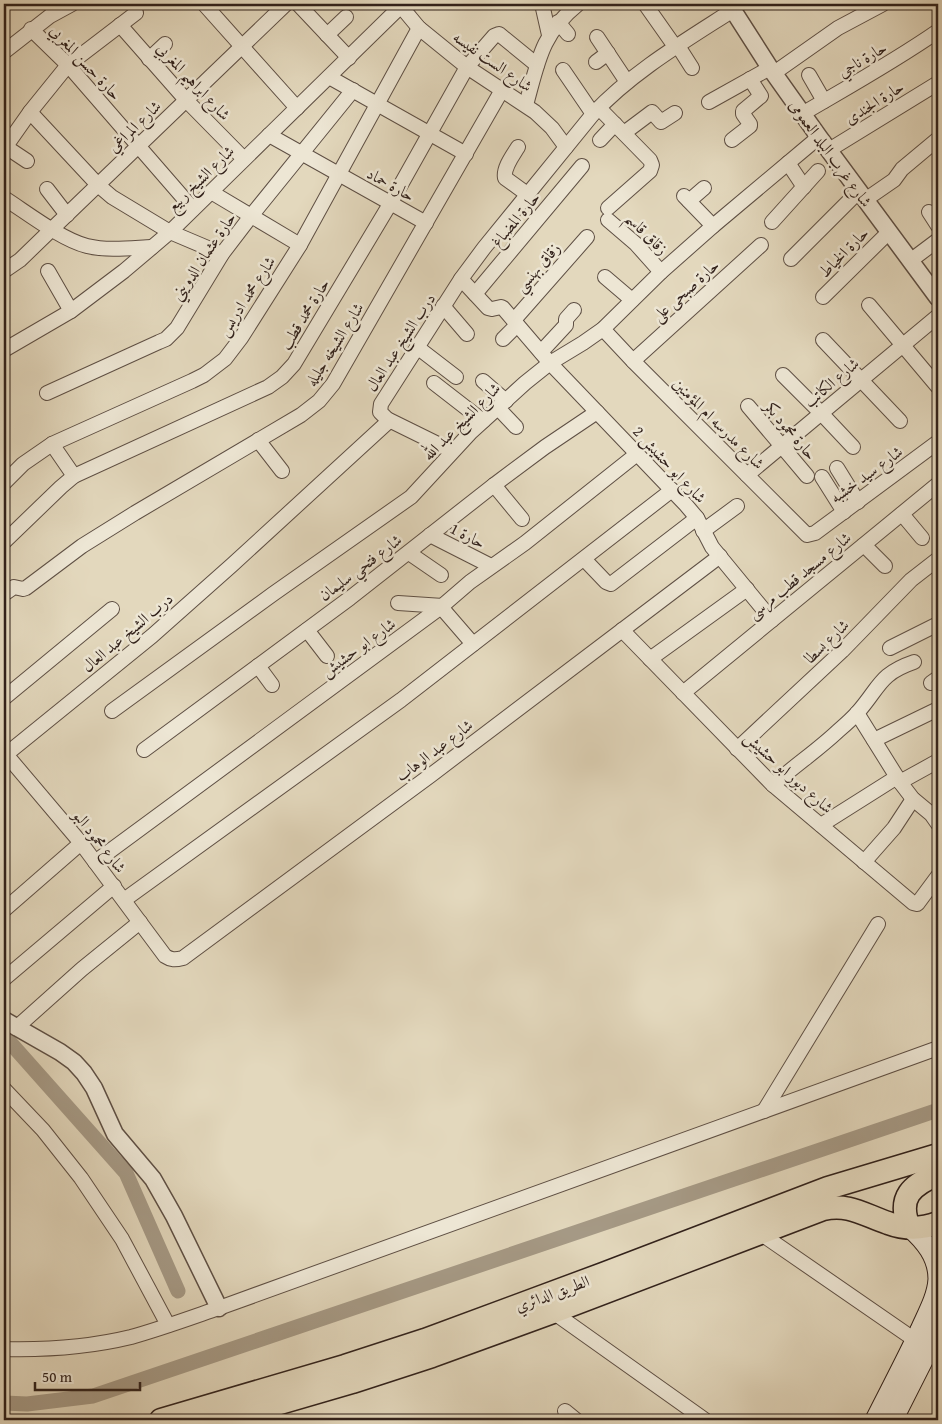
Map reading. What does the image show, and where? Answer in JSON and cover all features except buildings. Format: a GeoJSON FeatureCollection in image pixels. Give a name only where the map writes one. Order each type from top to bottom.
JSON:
{"type":"FeatureCollection","features":[{"type":"Feature","properties":{"kind":"highway","name":"الطريق الدائري"},"geometry":{"type":"LineString","coordinates":[[161,1420],[345,1366],[425,1340],[828,1188],[938,1155]]}},
{"type":"Feature","properties":{"kind":"highway"},"geometry":{"type":"LineString","coordinates":[[909,1227],[904,1211],[908,1195],[912,1188],[919,1183],[938,1174]]}},
{"type":"Feature","properties":{"kind":"highway","name":"الطريق الدائري"},"geometry":{"type":"LineString","coordinates":[[221,1420],[423,1359],[553,1312],[823,1209],[840,1206],[856,1209],[888,1223],[909,1227],[922,1227],[938,1223]]}},
{"type":"Feature","properties":{"kind":"main road"},"geometry":{"type":"LineString","coordinates":[[875,1420],[936,1294],[938,1278],[936,1263],[930,1249],[921,1237],[909,1227]]}},
{"type":"Feature","properties":{"kind":"main road"},"geometry":{"type":"LineString","coordinates":[[893,1420],[938,1331]]}},
{"type":"Feature","properties":{"kind":"street"},"geometry":{"type":"LineString","coordinates":[[4,52],[31,29],[48,10],[72,4]]}},
{"type":"Feature","properties":{"kind":"street"},"geometry":{"type":"LineString","coordinates":[[204,4],[297,108]]}},
{"type":"Feature","properties":{"kind":"street","name":"شارع المراغي"},"geometry":{"type":"LineString","coordinates":[[4,271],[20,260],[286,4]]}},
{"type":"Feature","properties":{"kind":"street"},"geometry":{"type":"LineString","coordinates":[[298,4],[349,58]]}},
{"type":"Feature","properties":{"kind":"street"},"geometry":{"type":"LineString","coordinates":[[542,4],[549,35]]}},
{"type":"Feature","properties":{"kind":"street"},"geometry":{"type":"LineString","coordinates":[[526,105],[537,65],[549,35],[558,22],[578,4]]}},
{"type":"Feature","properties":{"kind":"street"},"geometry":{"type":"LineString","coordinates":[[645,4],[692,68]]}},
{"type":"Feature","properties":{"kind":"street"},"geometry":{"type":"LineString","coordinates":[[852,4],[859,16]]}},
{"type":"Feature","properties":{"kind":"street"},"geometry":{"type":"LineString","coordinates":[[709,102],[750,79],[772,70],[838,28],[883,4]]}},
{"type":"Feature","properties":{"kind":"street","name":"شارع الشيخ ربيع"},"geometry":{"type":"LineString","coordinates":[[4,350],[71,311],[124,271],[170,232],[349,58],[376,23],[400,5]]}},
{"type":"Feature","properties":{"kind":"street","name":"شارع الست نفيسه"},"geometry":{"type":"LineString","coordinates":[[400,5],[419,28],[467,67],[526,105],[544,120],[566,147]]}},
{"type":"Feature","properties":{"kind":"street","name":"درب الشيخ عبد العال"},"geometry":{"type":"LineString","coordinates":[[4,754],[159,629],[389,420],[380,412],[380,407],[461,279],[527,194],[596,111],[627,82],[731,6]]}},
{"type":"Feature","properties":{"kind":"street","name":"شارع غرب البلد العمومى"},"geometry":{"type":"LineString","coordinates":[[731,6],[802,114],[938,298]]}},
{"type":"Feature","properties":{"kind":"street"},"geometry":{"type":"LineString","coordinates":[[27,161],[5,148],[30,112],[68,65],[136,13]]}},
{"type":"Feature","properties":{"kind":"street"},"geometry":{"type":"LineString","coordinates":[[327,35],[346,17]]}},
{"type":"Feature","properties":{"kind":"street"},"geometry":{"type":"LineString","coordinates":[[558,22],[568,34]]}},
{"type":"Feature","properties":{"kind":"street","name":"شارع ابراهيم المغربي"},"geometry":{"type":"LineString","coordinates":[[120,25],[186,100],[244,159]]}},
{"type":"Feature","properties":{"kind":"street","name":"شارع محمد ادريس"},"geometry":{"type":"LineString","coordinates":[[4,483],[23,464],[52,444],[192,382],[215,368],[234,349],[300,245],[376,103],[419,28]]}},
{"type":"Feature","properties":{"kind":"street","name":"حارة حسن المغربي"},"geometry":{"type":"LineString","coordinates":[[31,29],[68,65],[193,208]]}},
{"type":"Feature","properties":{"kind":"street","name":"حارة ناجي"},"geometry":{"type":"LineString","coordinates":[[802,114],[864,78],[938,31]]}},
{"type":"Feature","properties":{"kind":"street","name":"حارة محمد قطب"},"geometry":{"type":"LineString","coordinates":[[4,542],[74,476],[268,387],[282,378],[294,364],[390,204],[467,67],[494,36],[499,34],[537,65]]}},
{"type":"Feature","properties":{"kind":"street"},"geometry":{"type":"LineString","coordinates":[[597,38],[627,82]]}},
{"type":"Feature","properties":{"kind":"street"},"geometry":{"type":"LineString","coordinates":[[149,59],[165,44]]}},
{"type":"Feature","properties":{"kind":"street"},"geometry":{"type":"LineString","coordinates":[[596,62],[608,53]]}},
{"type":"Feature","properties":{"kind":"street"},"geometry":{"type":"LineString","coordinates":[[563,70],[596,111],[619,129]]}},
{"type":"Feature","properties":{"kind":"street"},"geometry":{"type":"LineString","coordinates":[[809,75],[824,102]]}},
{"type":"Feature","properties":{"kind":"street"},"geometry":{"type":"LineString","coordinates":[[329,77],[466,154]]}},
{"type":"Feature","properties":{"kind":"street"},"geometry":{"type":"LineString","coordinates":[[732,140],[750,126],[743,111],[761,96],[750,79]]}},
{"type":"Feature","properties":{"kind":"street","name":"حارة الجندى"},"geometry":{"type":"LineString","coordinates":[[824,144],[938,83]]}},
{"type":"Feature","properties":{"kind":"street","name":"حارة عثمان الدويني"},"geometry":{"type":"LineString","coordinates":[[47,393],[166,339],[177,328],[222,254],[353,90]]}},
{"type":"Feature","properties":{"kind":"street","name":"شارع الشيخه جليله"},"geometry":{"type":"LineString","coordinates":[[4,594],[14,587],[26,588],[82,546],[310,409],[327,393],[502,90]]}},
{"type":"Feature","properties":{"kind":"street"},"geometry":{"type":"LineString","coordinates":[[30,112],[98,185],[118,201],[170,232],[222,254]]}},
{"type":"Feature","properties":{"kind":"street"},"geometry":{"type":"LineString","coordinates":[[600,140],[652,112],[661,122],[675,113]]}},
{"type":"Feature","properties":{"kind":"street","name":"زقاق قاسم"},"geometry":{"type":"LineString","coordinates":[[619,129],[650,160],[652,167],[608,214],[661,272]]}},
{"type":"Feature","properties":{"kind":"street","name":"حارة حماد"},"geometry":{"type":"LineString","coordinates":[[269,135],[426,223]]}},
{"type":"Feature","properties":{"kind":"street"},"geometry":{"type":"LineString","coordinates":[[791,259],[862,195],[894,180],[899,172],[938,139]]}},
{"type":"Feature","properties":{"kind":"street","name":"شارع الشيخ عبد الله"},"geometry":{"type":"LineString","coordinates":[[112,711],[411,497],[483,420],[525,383],[550,363],[603,329],[661,272],[788,163],[824,144]]}},
{"type":"Feature","properties":{"kind":"street"},"geometry":{"type":"LineString","coordinates":[[518,147],[504,176],[527,194]]}},
{"type":"Feature","properties":{"kind":"street"},"geometry":{"type":"LineString","coordinates":[[788,163],[804,187]]}},
{"type":"Feature","properties":{"kind":"street","name":"حارة المضباغ"},"geometry":{"type":"LineString","coordinates":[[475,294],[582,166]]}},
{"type":"Feature","properties":{"kind":"street"},"geometry":{"type":"LineString","coordinates":[[772,222],[818,171]]}},
{"type":"Feature","properties":{"kind":"street"},"geometry":{"type":"LineString","coordinates":[[704,188],[686,198],[713,226]]}},
{"type":"Feature","properties":{"kind":"street"},"geometry":{"type":"LineString","coordinates":[[47,189],[67,215]]}},
{"type":"Feature","properties":{"kind":"street"},"geometry":{"type":"LineString","coordinates":[[211,192],[300,245]]}},
{"type":"Feature","properties":{"kind":"street"},"geometry":{"type":"LineString","coordinates":[[4,198],[52,229],[80,244],[109,249],[152,247]]}},
{"type":"Feature","properties":{"kind":"street"},"geometry":{"type":"LineString","coordinates":[[929,212],[938,226]]}},
{"type":"Feature","properties":{"kind":"street","name":"حارة الخياط"},"geometry":{"type":"LineString","coordinates":[[823,297],[889,232]]}},
{"type":"Feature","properties":{"kind":"street","name":"زقاق بهنسي"},"geometry":{"type":"LineString","coordinates":[[503,339],[587,237]]}},
{"type":"Feature","properties":{"kind":"street"},"geometry":{"type":"LineString","coordinates":[[910,261],[938,240]]}},
{"type":"Feature","properties":{"kind":"street","name":"حارة صبحى على"},"geometry":{"type":"LineString","coordinates":[[632,361],[761,245]]}},
{"type":"Feature","properties":{"kind":"street"},"geometry":{"type":"LineString","coordinates":[[48,271],[71,311]]}},
{"type":"Feature","properties":{"kind":"street"},"geometry":{"type":"LineString","coordinates":[[605,277],[632,300]]}},
{"type":"Feature","properties":{"kind":"street"},"geometry":{"type":"LineString","coordinates":[[461,279],[475,294]]}},
{"type":"Feature","properties":{"kind":"street","name":"شارع ابو حشيش 2"},"geometry":{"type":"LineString","coordinates":[[475,294],[490,309],[502,307],[550,363],[672,490],[697,518],[708,542],[772,620]]}},
{"type":"Feature","properties":{"kind":"street"},"geometry":{"type":"LineString","coordinates":[[868,305],[938,387]]}},
{"type":"Feature","properties":{"kind":"street"},"geometry":{"type":"LineString","coordinates":[[443,306],[467,334]]}},
{"type":"Feature","properties":{"kind":"street"},"geometry":{"type":"LineString","coordinates":[[540,352],[566,325],[569,312]]}},
{"type":"Feature","properties":{"kind":"street","name":"شارع الكاتب"},"geometry":{"type":"LineString","coordinates":[[747,475],[938,316]]}},
{"type":"Feature","properties":{"kind":"street","name":"شارع مدرسه ام المؤمنين"},"geometry":{"type":"LineString","coordinates":[[603,329],[632,361],[805,534],[815,533]]}},
{"type":"Feature","properties":{"kind":"street"},"geometry":{"type":"LineString","coordinates":[[823,340],[900,420]]}},
{"type":"Feature","properties":{"kind":"street"},"geometry":{"type":"LineString","coordinates":[[417,347],[456,377]]}},
{"type":"Feature","properties":{"kind":"street"},"geometry":{"type":"LineString","coordinates":[[783,375],[852,447]]}},
{"type":"Feature","properties":{"kind":"street"},"geometry":{"type":"LineString","coordinates":[[483,380],[502,404],[516,427]]}},
{"type":"Feature","properties":{"kind":"street"},"geometry":{"type":"LineString","coordinates":[[434,383],[483,420]]}},
{"type":"Feature","properties":{"kind":"street","name":"حارة محمود بكر"},"geometry":{"type":"LineString","coordinates":[[748,406],[807,476]]}},
{"type":"Feature","properties":{"kind":"street","name":"شارع فتحي سليمان"},"geometry":{"type":"LineString","coordinates":[[144,750],[409,553],[494,484],[597,412]]}},
{"type":"Feature","properties":{"kind":"street"},"geometry":{"type":"LineString","coordinates":[[389,420],[452,451]]}},
{"type":"Feature","properties":{"kind":"street"},"geometry":{"type":"LineString","coordinates":[[258,440],[282,471]]}},
{"type":"Feature","properties":{"kind":"street","name":"شارع سيد خشبه"},"geometry":{"type":"LineString","coordinates":[[815,533],[938,442]]}},
{"type":"Feature","properties":{"kind":"street"},"geometry":{"type":"LineString","coordinates":[[52,444],[74,476]]}},
{"type":"Feature","properties":{"kind":"street","name":"شارع ابو حشيش"},"geometry":{"type":"LineString","coordinates":[[95,862],[442,606],[490,566],[525,543],[637,454]]}},
{"type":"Feature","properties":{"kind":"street"},"geometry":{"type":"LineString","coordinates":[[837,468],[858,502]]}},
{"type":"Feature","properties":{"kind":"street"},"geometry":{"type":"LineString","coordinates":[[822,477],[844,512]]}},
{"type":"Feature","properties":{"kind":"street"},"geometry":{"type":"LineString","coordinates":[[494,484],[522,520]]}},
{"type":"Feature","properties":{"kind":"street","name":"شارع مسجد قطب مرسى"},"geometry":{"type":"LineString","coordinates":[[683,693],[938,484]]}},
{"type":"Feature","properties":{"kind":"street"},"geometry":{"type":"LineString","coordinates":[[124,900],[401,700],[672,490]]}},
{"type":"Feature","properties":{"kind":"street"},"geometry":{"type":"LineString","coordinates":[[704,531],[737,506]]}},
{"type":"Feature","properties":{"kind":"street"},"geometry":{"type":"LineString","coordinates":[[902,514],[922,538]]}},
{"type":"Feature","properties":{"kind":"street"},"geometry":{"type":"LineString","coordinates":[[584,558],[606,582],[611,584],[697,518]]}},
{"type":"Feature","properties":{"kind":"street","name":"حارة 1"},"geometry":{"type":"LineString","coordinates":[[430,536],[490,566]]}},
{"type":"Feature","properties":{"kind":"street"},"geometry":{"type":"LineString","coordinates":[[864,545],[884,566]]}},
{"type":"Feature","properties":{"kind":"street"},"geometry":{"type":"LineString","coordinates":[[409,553],[441,575]]}},
{"type":"Feature","properties":{"kind":"street","name":"شارع عبد الوهاب"},"geometry":{"type":"LineString","coordinates":[[165,956],[176,960],[182,958],[431,775],[720,556]]}},
{"type":"Feature","properties":{"kind":"street","name":"شارع بسطا"},"geometry":{"type":"LineString","coordinates":[[737,749],[842,651],[911,580],[938,559]]}},
{"type":"Feature","properties":{"kind":"street"},"geometry":{"type":"LineString","coordinates":[[650,659],[747,590]]}},
{"type":"Feature","properties":{"kind":"street"},"geometry":{"type":"LineString","coordinates":[[398,603],[442,606],[474,644]]}},
{"type":"Feature","properties":{"kind":"street"},"geometry":{"type":"LineString","coordinates":[[4,698],[112,609]]}},
{"type":"Feature","properties":{"kind":"street"},"geometry":{"type":"LineString","coordinates":[[890,648],[938,624]]}},
{"type":"Feature","properties":{"kind":"street"},"geometry":{"type":"LineString","coordinates":[[307,630],[327,656]]}},
{"type":"Feature","properties":{"kind":"street","name":"شارع دبور ابو حشيش"},"geometry":{"type":"LineString","coordinates":[[622,630],[773,785],[915,904],[918,903],[938,876]]}},
{"type":"Feature","properties":{"kind":"street"},"geometry":{"type":"LineString","coordinates":[[773,785],[789,770],[822,746],[857,713],[882,679],[900,667],[914,662]]}},
{"type":"Feature","properties":{"kind":"street"},"geometry":{"type":"LineString","coordinates":[[258,666],[272,685]]}},
{"type":"Feature","properties":{"kind":"street"},"geometry":{"type":"LineString","coordinates":[[874,740],[938,709]]}},
{"type":"Feature","properties":{"kind":"street"},"geometry":{"type":"LineString","coordinates":[[857,713],[913,799],[938,822]]}},
{"type":"Feature","properties":{"kind":"street","name":"شارع محمود البو"},"geometry":{"type":"LineString","coordinates":[[4,754],[81,843],[165,956]]}},
{"type":"Feature","properties":{"kind":"street"},"geometry":{"type":"LineString","coordinates":[[822,826],[899,779],[938,760]]}},
{"type":"Feature","properties":{"kind":"street"},"geometry":{"type":"LineString","coordinates":[[864,862],[894,828],[913,799]]}},
{"type":"Feature","properties":{"kind":"street"},"geometry":{"type":"LineString","coordinates":[[4,910],[81,843]]}},
{"type":"Feature","properties":{"kind":"street"},"geometry":{"type":"LineString","coordinates":[[4,978],[114,886]]}},
{"type":"Feature","properties":{"kind":"street"},"geometry":{"type":"LineString","coordinates":[[140,922],[10,1024],[60,1052],[74,1062],[84,1073],[94,1088],[115,1134],[153,1179],[174,1216],[219,1308]]}},
{"type":"Feature","properties":{"kind":"street"},"geometry":{"type":"LineString","coordinates":[[764,1112],[878,924]]}},
{"type":"Feature","properties":{"kind":"street"},"geometry":{"type":"LineString","coordinates":[[4,1349],[90,1345],[130,1337],[168,1325],[938,1048]]}},
{"type":"Feature","properties":{"kind":"street"},"geometry":{"type":"LineString","coordinates":[[4,1090],[43,1130],[81,1178],[122,1240],[168,1325]]}},
{"type":"Feature","properties":{"kind":"street"},"geometry":{"type":"LineString","coordinates":[[760,1233],[915,1340]]}},
{"type":"Feature","properties":{"kind":"street"},"geometry":{"type":"LineString","coordinates":[[553,1312],[705,1420]]}},
{"type":"Feature","properties":{"kind":"waterway"},"geometry":{"type":"LineString","coordinates":[[4,1038],[7,1039],[126,1173],[178,1291]]}},
{"type":"Feature","properties":{"kind":"waterway"},"geometry":{"type":"LineString","coordinates":[[4,1403],[27,1404],[93,1396],[938,1110]]}}]}
